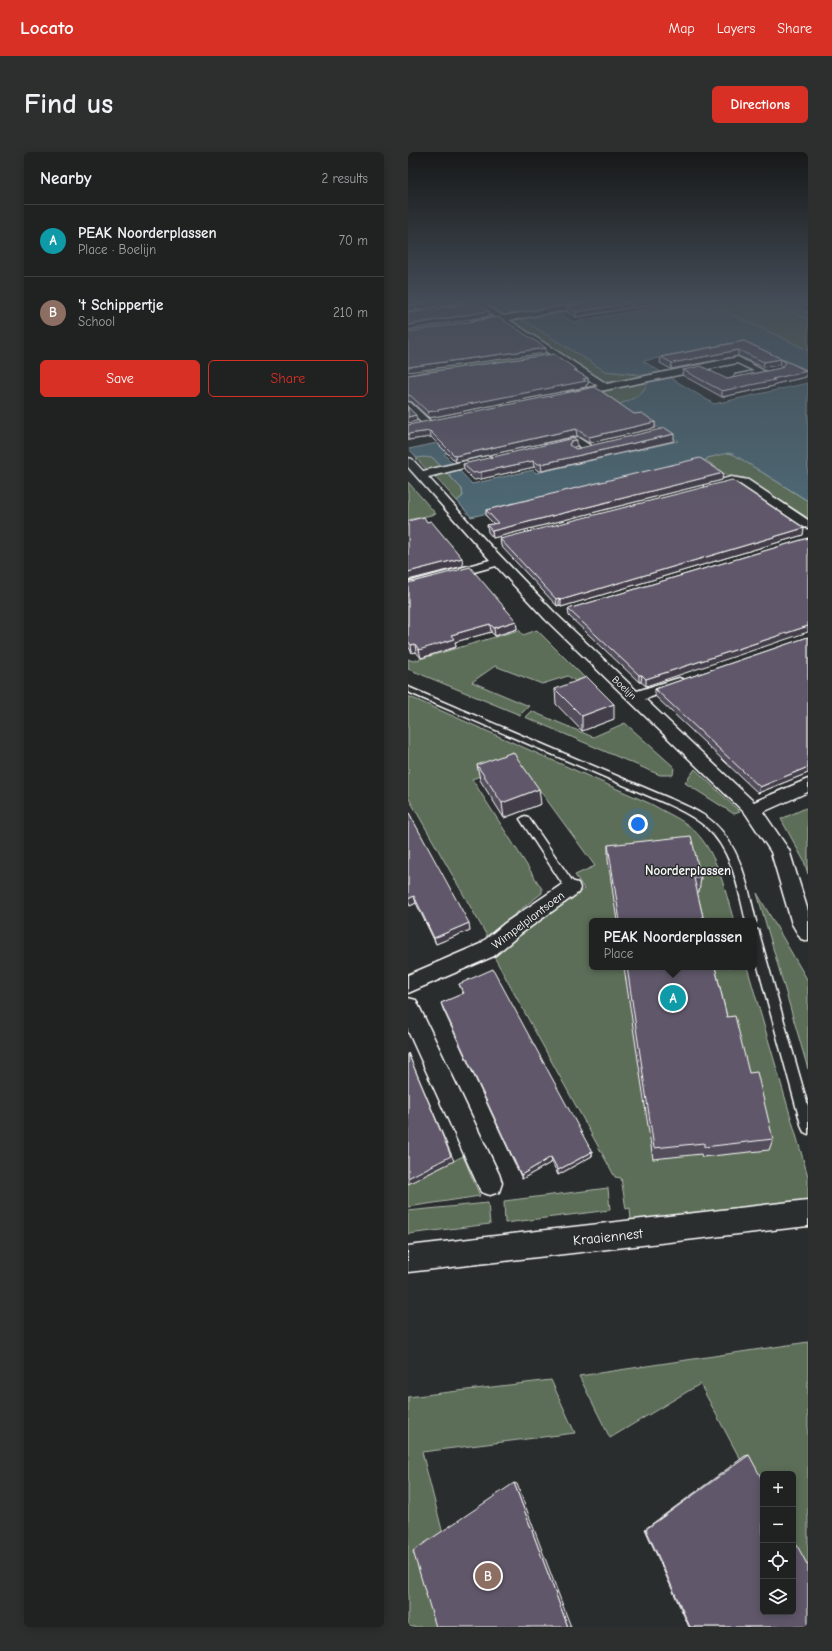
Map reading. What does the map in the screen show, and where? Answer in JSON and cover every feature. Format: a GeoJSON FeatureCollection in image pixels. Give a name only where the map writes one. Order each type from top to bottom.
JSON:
{"type":"FeatureCollection","features":[{"type":"Feature","properties":{"kind":"street"},"geometry":{"type":"LineString","coordinates":[[580,370],[606,387]]}},
{"type":"Feature","properties":{"kind":"street"},"geometry":{"type":"LineString","coordinates":[[559,396],[687,370]]}},
{"type":"Feature","properties":{"kind":"street"},"geometry":{"type":"LineString","coordinates":[[707,370],[714,374]]}},
{"type":"Feature","properties":{"kind":"street"},"geometry":{"type":"LineString","coordinates":[[758,370],[762,372]]}},
{"type":"Feature","properties":{"kind":"street"},"geometry":{"type":"LineString","coordinates":[[734,383],[762,372],[774,370]]}},
{"type":"Feature","properties":{"kind":"street"},"geometry":{"type":"LineString","coordinates":[[408,404],[431,422],[414,425]]}},
{"type":"Feature","properties":{"kind":"street"},"geometry":{"type":"LineString","coordinates":[[542,447],[577,440],[591,447],[564,453]]}},
{"type":"Feature","properties":{"kind":"street"},"geometry":{"type":"LineString","coordinates":[[421,475],[498,457]]}},
{"type":"Feature","properties":{"kind":"street","name":"Boelijn"},"geometry":{"type":"LineString","coordinates":[[408,461],[483,545],[550,616],[752,810],[780,850],[802,924],[808,933]]}},
{"type":"Feature","properties":{"kind":"street"},"geometry":{"type":"LineString","coordinates":[[701,488],[730,481],[738,480],[744,482],[808,525]]}},
{"type":"Feature","properties":{"kind":"street"},"geometry":{"type":"LineString","coordinates":[[483,545],[498,541]]}},
{"type":"Feature","properties":{"kind":"street"},"geometry":{"type":"LineString","coordinates":[[408,586],[499,562]]}},
{"type":"Feature","properties":{"kind":"street"},"geometry":{"type":"LineString","coordinates":[[550,616],[565,612]]}},
{"type":"Feature","properties":{"kind":"street"},"geometry":{"type":"LineString","coordinates":[[634,697],[693,678]]}},
{"type":"Feature","properties":{"kind":"street"},"geometry":{"type":"LineString","coordinates":[[752,810],[808,785]]}},
{"type":"Feature","properties":{"kind":"street","name":"Wimpelplantsoen"},"geometry":{"type":"LineString","coordinates":[[408,984],[487,950],[512,929],[571,888]]}},
{"type":"Feature","properties":{"kind":"street"},"geometry":{"type":"LineString","coordinates":[[408,1007],[490,1184]]}},
{"type":"Feature","properties":{"kind":"street","name":"Kraaiennest"},"geometry":{"type":"LineString","coordinates":[[408,1259],[808,1213]]}},
{"type":"Feature","properties":{"kind":"lane"},"geometry":{"type":"LineString","coordinates":[[408,689],[668,801],[700,817],[716,830],[727,844],[735,862],[750,918]]}},
{"type":"Feature","properties":{"kind":"lane","name":"Wimpelplantsoen"},"geometry":{"type":"LineString","coordinates":[[525,818],[571,888]]}},
{"type":"Feature","properties":{"kind":"lane"},"geometry":{"type":"LineString","coordinates":[[757,944],[808,1128]]}},
{"type":"Feature","properties":{"kind":"green space"},"geometry":{"type":"Polygon","coordinates":[[[431,370],[445,370],[408,375],[431,370]]]}},
{"type":"Feature","properties":{"kind":"green space"},"geometry":{"type":"Polygon","coordinates":[[[586,370],[603,370],[645,376],[610,383],[605,382],[586,370]]]}},
{"type":"Feature","properties":{"kind":"green space"},"geometry":{"type":"Polygon","coordinates":[[[650,380],[638,396],[620,404],[603,392],[608,389],[650,380]]]}},
{"type":"Feature","properties":{"kind":"green space"},"geometry":{"type":"Polygon","coordinates":[[[728,453],[733,454],[808,501],[808,518],[745,478],[730,478],[706,460],[707,458],[728,453]]]}},
{"type":"Feature","properties":{"kind":"green space"},"geometry":{"type":"Polygon","coordinates":[[[416,458],[433,458],[441,467],[427,470],[416,458]]]}},
{"type":"Feature","properties":{"kind":"green space"},"geometry":{"type":"Polygon","coordinates":[[[446,472],[462,489],[463,496],[457,501],[435,477],[446,472]]]}},
{"type":"Feature","properties":{"kind":"green space"},"geometry":{"type":"Polygon","coordinates":[[[408,482],[436,514],[408,520],[408,482]]]}},
{"type":"Feature","properties":{"kind":"green space"},"geometry":{"type":"Polygon","coordinates":[[[519,630],[523,635],[537,630],[585,678],[575,681],[568,676],[542,684],[495,666],[472,682],[529,706],[520,715],[408,669],[408,659],[413,661],[519,630]]]}},
{"type":"Feature","properties":{"kind":"green space"},"geometry":{"type":"Polygon","coordinates":[[[408,696],[651,804],[684,822],[698,834],[713,857],[723,882],[733,918],[589,918],[589,970],[748,970],[808,1176],[808,1200],[631,1221],[630,1208],[626,1209],[621,1178],[615,1177],[492,953],[584,889],[575,875],[595,866],[519,762],[472,779],[542,889],[542,893],[487,936],[408,797],[408,696]]]}},
{"type":"Feature","properties":{"kind":"green space"},"geometry":{"type":"Polygon","coordinates":[[[531,711],[593,737],[625,723],[674,767],[673,775],[660,775],[525,717],[531,711]]]}},
{"type":"Feature","properties":{"kind":"green space"},"geometry":{"type":"Polygon","coordinates":[[[695,769],[740,812],[734,814],[685,783],[695,769]]]}},
{"type":"Feature","properties":{"kind":"green space"},"geometry":{"type":"Polygon","coordinates":[[[808,807],[808,874],[804,861],[781,819],[808,807]]]}},
{"type":"Feature","properties":{"kind":"green space"},"geometry":{"type":"Polygon","coordinates":[[[757,893],[808,981],[808,1069],[757,893]]]}},
{"type":"Feature","properties":{"kind":"green space"},"geometry":{"type":"Polygon","coordinates":[[[463,1156],[480,1196],[408,1207],[408,1184],[463,1156]]]}},
{"type":"Feature","properties":{"kind":"green space"},"geometry":{"type":"Polygon","coordinates":[[[608,1188],[610,1210],[505,1223],[504,1201],[608,1188]]]}},
{"type":"Feature","properties":{"kind":"green space"},"geometry":{"type":"Polygon","coordinates":[[[488,1203],[490,1224],[408,1234],[408,1211],[488,1203]]]}},
{"type":"Feature","properties":{"kind":"green space"},"geometry":{"type":"Polygon","coordinates":[[[808,1342],[808,1585],[796,1563],[796,1471],[760,1471],[760,1496],[700,1384],[610,1438],[579,1376],[808,1342]]]}},
{"type":"Feature","properties":{"kind":"green space"},"geometry":{"type":"Polygon","coordinates":[[[551,1380],[575,1433],[422,1452],[443,1534],[444,1627],[408,1627],[408,1397],[551,1380]]]}},
{"type":"Feature","properties":{"kind":"water"},"geometry":{"type":"Polygon","coordinates":[[[603,370],[658,370],[714,404],[808,383],[808,501],[733,454],[728,453],[707,458],[706,460],[471,517],[457,501],[463,496],[462,489],[433,458],[417,458],[409,449],[620,404],[638,395],[648,384],[650,378],[639,374],[603,370]],[[640,416],[566,428],[444,454],[472,484],[533,470],[536,473],[678,441],[640,416]]]}},
{"type":"Feature","properties":{"kind":"building"},"geometry":{"type":"Polygon","coordinates":[[[444,370],[577,370],[574,370],[588,378],[583,379],[586,381],[428,412],[408,395],[408,375],[444,370]]]}},
{"type":"Feature","properties":{"kind":"building"},"geometry":{"type":"Polygon","coordinates":[[[683,370],[709,370],[727,379],[772,370],[807,371],[772,379],[775,380],[722,391],[683,370]]]}},
{"type":"Feature","properties":{"kind":"building"},"geometry":{"type":"Polygon","coordinates":[[[595,387],[634,414],[642,413],[655,422],[589,437],[576,429],[455,456],[430,431],[408,434],[408,425],[595,387]]]}},
{"type":"Feature","properties":{"kind":"building"},"geometry":{"type":"Polygon","coordinates":[[[408,407],[416,415],[408,417],[408,407]]]}},
{"type":"Feature","properties":{"kind":"building"},"geometry":{"type":"Polygon","coordinates":[[[665,428],[674,434],[541,464],[533,461],[473,473],[463,464],[574,438],[577,440],[571,441],[569,445],[576,449],[665,428]]]}},
{"type":"Feature","properties":{"kind":"building"},"geometry":{"type":"Polygon","coordinates":[[[700,458],[723,473],[492,531],[487,525],[498,523],[486,510],[700,458]]]}},
{"type":"Feature","properties":{"kind":"building"},"geometry":{"type":"Polygon","coordinates":[[[732,480],[804,528],[561,600],[559,598],[556,599],[500,539],[732,480]]]}},
{"type":"Feature","properties":{"kind":"building"},"geometry":{"type":"Polygon","coordinates":[[[424,517],[427,522],[431,521],[462,558],[408,572],[408,521],[424,517]]]}},
{"type":"Feature","properties":{"kind":"building"},"geometry":{"type":"Polygon","coordinates":[[[808,538],[808,626],[646,679],[642,675],[639,675],[568,609],[808,538]]]}},
{"type":"Feature","properties":{"kind":"building"},"geometry":{"type":"Polygon","coordinates":[[[470,567],[516,621],[494,628],[490,624],[451,635],[454,639],[419,650],[415,644],[411,645],[408,641],[408,583],[470,567]]]}},
{"type":"Feature","properties":{"kind":"building"},"geometry":{"type":"Polygon","coordinates":[[[808,637],[808,767],[760,787],[655,689],[808,637]]]}},
{"type":"Feature","properties":{"kind":"building"},"geometry":{"type":"Polygon","coordinates":[[[587,677],[614,704],[582,716],[555,689],[587,677]]]}},
{"type":"Feature","properties":{"kind":"building"},"geometry":{"type":"Polygon","coordinates":[[[513,752],[539,789],[502,803],[477,765],[513,752]]]}},
{"type":"Feature","properties":{"kind":"building"},"geometry":{"type":"Polygon","coordinates":[[[408,811],[469,923],[434,938],[414,896],[408,899],[408,811]]]}},
{"type":"Feature","properties":{"kind":"building"},"geometry":{"type":"Polygon","coordinates":[[[691,836],[701,878],[694,878],[703,918],[620,918],[608,845],[691,836]]]}},
{"type":"Feature","properties":{"kind":"building"},"geometry":{"type":"Polygon","coordinates":[[[493,969],[592,1152],[558,1170],[551,1157],[521,1175],[441,1003],[464,993],[459,984],[493,969]]]}},
{"type":"Feature","properties":{"kind":"building"},"geometry":{"type":"Polygon","coordinates":[[[627,970],[716,970],[727,1017],[735,1016],[749,1073],[757,1072],[773,1139],[704,1147],[704,1143],[654,1148],[627,970]]]}},
{"type":"Feature","properties":{"kind":"building"},"geometry":{"type":"Polygon","coordinates":[[[408,1053],[451,1156],[408,1178],[408,1053]]]}},
{"type":"Feature","properties":{"kind":"building"},"geometry":{"type":"Polygon","coordinates":[[[749,1455],[760,1475],[760,1615],[796,1615],[796,1544],[808,1566],[808,1627],[690,1627],[646,1529],[749,1455]]]}},
{"type":"Feature","properties":{"kind":"building"},"geometry":{"type":"Polygon","coordinates":[[[514,1483],[568,1627],[436,1627],[413,1551],[514,1483]]]}},
{"type":"Feature","properties":{"kind":"place","name":"PEAK Noorderplassen"},"geometry":{"type":"Point","coordinates":[673,998]}},
{"type":"Feature","properties":{"kind":"place","name":"'t Schippertje"},"geometry":{"type":"Point","coordinates":[488,1576]}},
{"type":"Feature","properties":{"kind":"district","name":"Noorderplassen"},"geometry":{"type":"Point","coordinates":[688,870]}}]}
